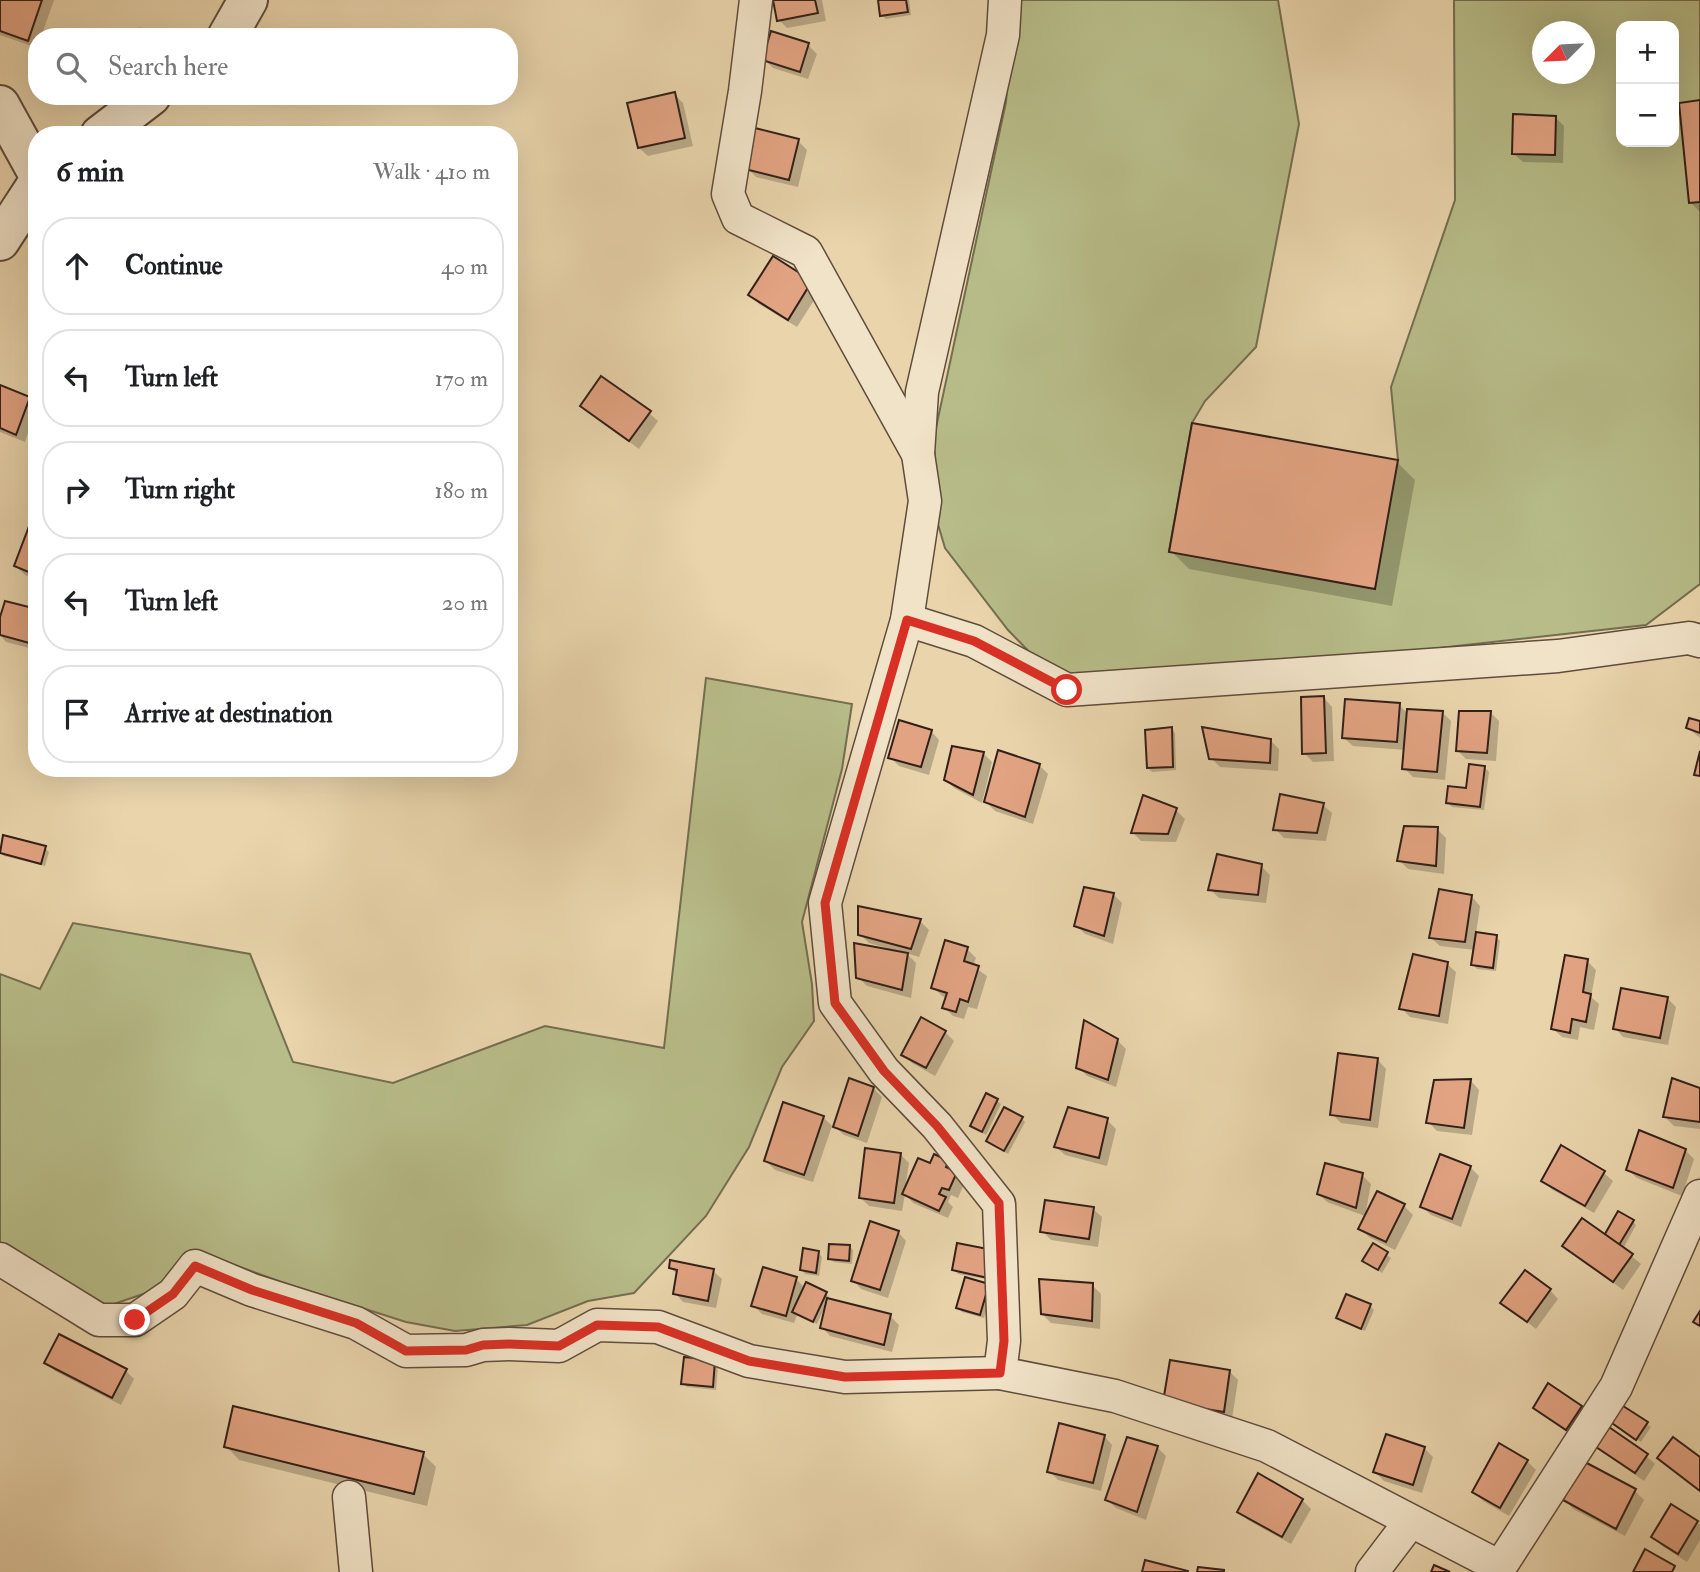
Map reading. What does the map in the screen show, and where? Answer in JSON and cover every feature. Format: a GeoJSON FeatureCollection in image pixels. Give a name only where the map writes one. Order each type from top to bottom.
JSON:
{"type":"FeatureCollection","features":[{"type":"Feature","properties":{"kind":"street"},"geometry":{"type":"LineString","coordinates":[[232,28],[248,0]]}},
{"type":"Feature","properties":{"kind":"street"},"geometry":{"type":"LineString","coordinates":[[756,0],[745,91],[728,194],[738,219],[806,252],[918,454]]}},
{"type":"Feature","properties":{"kind":"street"},"geometry":{"type":"LineString","coordinates":[[1000,1373],[1004,1341],[999,1203],[937,1126],[884,1071],[835,1003],[825,903],[907,620],[925,501],[918,454],[922,393],[1003,35],[1005,0]]}},
{"type":"Feature","properties":{"kind":"street"},"geometry":{"type":"LineString","coordinates":[[0,105],[28,156]]}},
{"type":"Feature","properties":{"kind":"street"},"geometry":{"type":"LineString","coordinates":[[112,126],[139,105]]}},
{"type":"Feature","properties":{"kind":"street"},"geometry":{"type":"LineString","coordinates":[[0,242],[28,198]]}},
{"type":"Feature","properties":{"kind":"street"},"geometry":{"type":"LineString","coordinates":[[907,620],[974,641],[1067,690],[1558,656],[1689,638],[1700,640]]}},
{"type":"Feature","properties":{"kind":"street"},"geometry":{"type":"LineString","coordinates":[[0,1259],[99,1320],[135,1320],[173,1294],[195,1266],[252,1290],[356,1323],[406,1351],[466,1350],[483,1345],[509,1344],[559,1346],[597,1325],[658,1327],[749,1361],[845,1377],[1000,1373],[1115,1396],[1266,1446],[1506,1569],[1616,1387],[1700,1196]]}},
{"type":"Feature","properties":{"kind":"street"},"geometry":{"type":"LineString","coordinates":[[349,1497],[356,1572]]}},
{"type":"Feature","properties":{"kind":"street"},"geometry":{"type":"LineString","coordinates":[[1372,1572],[1410,1521]]}},
{"type":"Feature","properties":{"kind":"green space"},"geometry":{"type":"Polygon","coordinates":[[[1014,0],[1278,0],[1299,124],[1256,347],[1205,401],[1192,423],[1169,551],[1398,460],[1391,387],[1455,200],[1454,0],[1700,0],[1700,584],[1646,625],[1412,651],[1077,676],[1047,670],[1008,630],[945,548],[937,521],[931,451],[1006,102],[1014,0]]]}},
{"type":"Feature","properties":{"kind":"green space"},"geometry":{"type":"Polygon","coordinates":[[[706,678],[852,704],[842,769],[802,922],[812,984],[814,1021],[782,1067],[749,1147],[706,1216],[634,1293],[588,1301],[527,1325],[455,1331],[406,1322],[284,1283],[197,1251],[155,1290],[108,1306],[0,1245],[0,974],[40,989],[73,923],[250,954],[293,1062],[393,1083],[545,1026],[664,1048],[706,678]]]}},
{"type":"Feature","properties":{"kind":"building"},"geometry":{"type":"Polygon","coordinates":[[[0,0],[42,0],[32,28],[28,28],[28,41],[0,31],[0,0]]]}},
{"type":"Feature","properties":{"kind":"building"},"geometry":{"type":"Polygon","coordinates":[[[773,0],[815,0],[818,13],[777,21],[773,0]]]}},
{"type":"Feature","properties":{"kind":"building"},"geometry":{"type":"Polygon","coordinates":[[[878,0],[906,0],[908,12],[880,16],[878,0]]]}},
{"type":"Feature","properties":{"kind":"building"},"geometry":{"type":"Polygon","coordinates":[[[771,31],[809,43],[800,72],[762,60],[771,31]]]}},
{"type":"Feature","properties":{"kind":"building"},"geometry":{"type":"Polygon","coordinates":[[[675,92],[685,138],[638,148],[627,103],[675,92]]]}},
{"type":"Feature","properties":{"kind":"building"},"geometry":{"type":"Polygon","coordinates":[[[1700,100],[1700,202],[1689,203],[1679,103],[1700,100]]]}},
{"type":"Feature","properties":{"kind":"building"},"geometry":{"type":"Polygon","coordinates":[[[1513,114],[1556,116],[1555,155],[1512,154],[1513,114]]]}},
{"type":"Feature","properties":{"kind":"building"},"geometry":{"type":"Polygon","coordinates":[[[755,128],[799,139],[789,180],[745,169],[755,128]]]}},
{"type":"Feature","properties":{"kind":"building"},"geometry":{"type":"Polygon","coordinates":[[[773,256],[812,281],[788,320],[748,295],[773,256]]]}},
{"type":"Feature","properties":{"kind":"building"},"geometry":{"type":"Polygon","coordinates":[[[601,376],[651,411],[629,441],[580,406],[601,376]]]}},
{"type":"Feature","properties":{"kind":"building"},"geometry":{"type":"Polygon","coordinates":[[[0,385],[28,396],[28,402],[16,435],[0,428],[0,385]]]}},
{"type":"Feature","properties":{"kind":"building"},"geometry":{"type":"Polygon","coordinates":[[[1192,423],[1398,460],[1375,589],[1169,552],[1192,423]]]}},
{"type":"Feature","properties":{"kind":"building"},"geometry":{"type":"Polygon","coordinates":[[[28,529],[28,572],[14,566],[28,529]]]}},
{"type":"Feature","properties":{"kind":"building"},"geometry":{"type":"Polygon","coordinates":[[[5,601],[28,607],[28,643],[0,635],[0,617],[5,601]]]}},
{"type":"Feature","properties":{"kind":"building"},"geometry":{"type":"Polygon","coordinates":[[[1324,696],[1326,753],[1302,754],[1301,697],[1324,696]]]}},
{"type":"Feature","properties":{"kind":"building"},"geometry":{"type":"Polygon","coordinates":[[[1345,699],[1400,703],[1397,742],[1342,738],[1345,699]]]}},
{"type":"Feature","properties":{"kind":"building"},"geometry":{"type":"Polygon","coordinates":[[[1407,709],[1443,711],[1437,772],[1402,769],[1407,709]]]}},
{"type":"Feature","properties":{"kind":"building"},"geometry":{"type":"Polygon","coordinates":[[[1459,711],[1491,711],[1487,753],[1456,751],[1459,711]]]}},
{"type":"Feature","properties":{"kind":"building"},"geometry":{"type":"Polygon","coordinates":[[[1689,718],[1700,721],[1700,733],[1686,728],[1689,718]]]}},
{"type":"Feature","properties":{"kind":"building"},"geometry":{"type":"Polygon","coordinates":[[[899,720],[932,730],[921,767],[888,758],[899,720]]]}},
{"type":"Feature","properties":{"kind":"building"},"geometry":{"type":"Polygon","coordinates":[[[1172,727],[1173,767],[1147,768],[1145,730],[1172,727]]]}},
{"type":"Feature","properties":{"kind":"building"},"geometry":{"type":"Polygon","coordinates":[[[1202,727],[1271,739],[1270,763],[1209,759],[1202,727]]]}},
{"type":"Feature","properties":{"kind":"building"},"geometry":{"type":"Polygon","coordinates":[[[952,746],[984,752],[973,795],[944,780],[952,746]]]}},
{"type":"Feature","properties":{"kind":"building"},"geometry":{"type":"Polygon","coordinates":[[[998,750],[1040,764],[1025,817],[984,802],[998,750]]]}},
{"type":"Feature","properties":{"kind":"building"},"geometry":{"type":"Polygon","coordinates":[[[1700,751],[1700,776],[1694,775],[1700,751]]]}},
{"type":"Feature","properties":{"kind":"building"},"geometry":{"type":"Polygon","coordinates":[[[1469,764],[1485,766],[1480,807],[1446,803],[1448,786],[1466,788],[1469,764]]]}},
{"type":"Feature","properties":{"kind":"building"},"geometry":{"type":"Polygon","coordinates":[[[1280,794],[1324,803],[1317,833],[1273,830],[1280,794]]]}},
{"type":"Feature","properties":{"kind":"building"},"geometry":{"type":"Polygon","coordinates":[[[1143,795],[1177,808],[1168,834],[1131,833],[1143,795]]]}},
{"type":"Feature","properties":{"kind":"building"},"geometry":{"type":"Polygon","coordinates":[[[1404,826],[1438,827],[1436,866],[1397,861],[1404,826]]]}},
{"type":"Feature","properties":{"kind":"building"},"geometry":{"type":"Polygon","coordinates":[[[3,835],[46,846],[41,864],[0,853],[3,835]]]}},
{"type":"Feature","properties":{"kind":"building"},"geometry":{"type":"Polygon","coordinates":[[[1217,854],[1262,864],[1258,895],[1208,890],[1217,854]]]}},
{"type":"Feature","properties":{"kind":"building"},"geometry":{"type":"Polygon","coordinates":[[[1084,887],[1114,893],[1104,936],[1074,926],[1084,887]]]}},
{"type":"Feature","properties":{"kind":"building"},"geometry":{"type":"Polygon","coordinates":[[[1439,889],[1472,895],[1465,942],[1429,938],[1439,889]]]}},
{"type":"Feature","properties":{"kind":"building"},"geometry":{"type":"Polygon","coordinates":[[[858,906],[921,919],[911,949],[858,935],[858,906]]]}},
{"type":"Feature","properties":{"kind":"building"},"geometry":{"type":"Polygon","coordinates":[[[1476,932],[1497,935],[1493,968],[1471,965],[1476,932]]]}},
{"type":"Feature","properties":{"kind":"building"},"geometry":{"type":"Polygon","coordinates":[[[945,940],[968,947],[964,961],[979,966],[968,1002],[960,999],[956,1012],[942,1008],[947,993],[931,988],[945,940]]]}},
{"type":"Feature","properties":{"kind":"building"},"geometry":{"type":"Polygon","coordinates":[[[854,943],[908,953],[902,990],[856,978],[854,943]]]}},
{"type":"Feature","properties":{"kind":"building"},"geometry":{"type":"Polygon","coordinates":[[[1413,954],[1448,962],[1439,1016],[1399,1009],[1413,954]]]}},
{"type":"Feature","properties":{"kind":"building"},"geometry":{"type":"Polygon","coordinates":[[[1565,955],[1588,959],[1583,992],[1591,994],[1586,1022],[1572,1019],[1570,1033],[1551,1029],[1565,955]]]}},
{"type":"Feature","properties":{"kind":"building"},"geometry":{"type":"Polygon","coordinates":[[[1621,988],[1668,997],[1660,1038],[1613,1029],[1621,988]]]}},
{"type":"Feature","properties":{"kind":"building"},"geometry":{"type":"Polygon","coordinates":[[[921,1017],[946,1031],[926,1068],[901,1055],[921,1017]]]}},
{"type":"Feature","properties":{"kind":"building"},"geometry":{"type":"Polygon","coordinates":[[[1084,1020],[1118,1039],[1108,1080],[1076,1068],[1084,1020]]]}},
{"type":"Feature","properties":{"kind":"building"},"geometry":{"type":"Polygon","coordinates":[[[1338,1053],[1378,1058],[1370,1120],[1330,1115],[1338,1053]]]}},
{"type":"Feature","properties":{"kind":"building"},"geometry":{"type":"Polygon","coordinates":[[[849,1078],[874,1087],[858,1136],[833,1127],[849,1078]]]}},
{"type":"Feature","properties":{"kind":"building"},"geometry":{"type":"Polygon","coordinates":[[[1672,1078],[1700,1088],[1700,1122],[1663,1117],[1672,1078]]]}},
{"type":"Feature","properties":{"kind":"building"},"geometry":{"type":"Polygon","coordinates":[[[1471,1079],[1464,1128],[1426,1123],[1434,1080],[1471,1079]]]}},
{"type":"Feature","properties":{"kind":"building"},"geometry":{"type":"Polygon","coordinates":[[[986,1093],[998,1099],[982,1132],[970,1126],[986,1093]]]}},
{"type":"Feature","properties":{"kind":"building"},"geometry":{"type":"Polygon","coordinates":[[[783,1102],[824,1116],[804,1175],[764,1161],[783,1102]]]}},
{"type":"Feature","properties":{"kind":"building"},"geometry":{"type":"Polygon","coordinates":[[[1004,1107],[1023,1117],[1004,1151],[986,1141],[1004,1107]]]}},
{"type":"Feature","properties":{"kind":"building"},"geometry":{"type":"Polygon","coordinates":[[[1068,1107],[1108,1118],[1099,1158],[1054,1147],[1068,1107]]]}},
{"type":"Feature","properties":{"kind":"building"},"geometry":{"type":"Polygon","coordinates":[[[1639,1130],[1686,1149],[1673,1188],[1626,1170],[1639,1130]]]}},
{"type":"Feature","properties":{"kind":"building"},"geometry":{"type":"Polygon","coordinates":[[[1561,1145],[1605,1171],[1585,1206],[1541,1181],[1561,1145]]]}},
{"type":"Feature","properties":{"kind":"building"},"geometry":{"type":"Polygon","coordinates":[[[865,1148],[901,1153],[894,1203],[859,1198],[865,1148]]]}},
{"type":"Feature","properties":{"kind":"building"},"geometry":{"type":"Polygon","coordinates":[[[934,1154],[949,1161],[946,1167],[957,1172],[949,1190],[942,1188],[939,1194],[946,1197],[939,1211],[902,1194],[918,1158],[930,1163],[934,1154]]]}},
{"type":"Feature","properties":{"kind":"building"},"geometry":{"type":"Polygon","coordinates":[[[1440,1154],[1471,1166],[1452,1219],[1420,1207],[1440,1154]]]}},
{"type":"Feature","properties":{"kind":"building"},"geometry":{"type":"Polygon","coordinates":[[[1325,1163],[1363,1173],[1356,1208],[1317,1194],[1325,1163]]]}},
{"type":"Feature","properties":{"kind":"building"},"geometry":{"type":"Polygon","coordinates":[[[1377,1191],[1405,1204],[1386,1242],[1358,1229],[1377,1191]]]}},
{"type":"Feature","properties":{"kind":"building"},"geometry":{"type":"Polygon","coordinates":[[[1045,1200],[1094,1207],[1089,1239],[1040,1232],[1045,1200]]]}},
{"type":"Feature","properties":{"kind":"building"},"geometry":{"type":"Polygon","coordinates":[[[1618,1211],[1634,1220],[1616,1250],[1601,1241],[1618,1211]]]}},
{"type":"Feature","properties":{"kind":"building"},"geometry":{"type":"Polygon","coordinates":[[[1582,1218],[1633,1254],[1613,1282],[1562,1246],[1582,1218]]]}},
{"type":"Feature","properties":{"kind":"building"},"geometry":{"type":"Polygon","coordinates":[[[870,1221],[899,1231],[880,1290],[851,1281],[870,1221]]]}},
{"type":"Feature","properties":{"kind":"building"},"geometry":{"type":"Polygon","coordinates":[[[957,1243],[993,1250],[988,1278],[952,1270],[957,1243]]]}},
{"type":"Feature","properties":{"kind":"building"},"geometry":{"type":"Polygon","coordinates":[[[1373,1243],[1388,1252],[1378,1270],[1362,1261],[1373,1243]]]}},
{"type":"Feature","properties":{"kind":"building"},"geometry":{"type":"Polygon","coordinates":[[[829,1244],[850,1245],[849,1261],[828,1259],[829,1244]]]}},
{"type":"Feature","properties":{"kind":"building"},"geometry":{"type":"Polygon","coordinates":[[[803,1248],[819,1251],[816,1273],[800,1270],[803,1248]]]}},
{"type":"Feature","properties":{"kind":"building"},"geometry":{"type":"Polygon","coordinates":[[[670,1260],[714,1269],[708,1301],[673,1294],[677,1270],[669,1268],[670,1260]]]}},
{"type":"Feature","properties":{"kind":"building"},"geometry":{"type":"Polygon","coordinates":[[[763,1267],[797,1277],[786,1316],[751,1306],[763,1267]]]}},
{"type":"Feature","properties":{"kind":"building"},"geometry":{"type":"Polygon","coordinates":[[[1525,1270],[1551,1289],[1527,1322],[1500,1303],[1525,1270]]]}},
{"type":"Feature","properties":{"kind":"building"},"geometry":{"type":"Polygon","coordinates":[[[965,1277],[989,1284],[980,1315],[956,1308],[965,1277]]]}},
{"type":"Feature","properties":{"kind":"building"},"geometry":{"type":"Polygon","coordinates":[[[1039,1279],[1093,1283],[1092,1321],[1041,1314],[1039,1279]]]}},
{"type":"Feature","properties":{"kind":"building"},"geometry":{"type":"Polygon","coordinates":[[[806,1282],[827,1292],[813,1322],[792,1312],[806,1282]]]}},
{"type":"Feature","properties":{"kind":"building"},"geometry":{"type":"Polygon","coordinates":[[[1346,1294],[1371,1304],[1361,1329],[1336,1318],[1346,1294]]]}},
{"type":"Feature","properties":{"kind":"building"},"geometry":{"type":"Polygon","coordinates":[[[827,1298],[891,1314],[884,1345],[820,1328],[827,1298]]]}},
{"type":"Feature","properties":{"kind":"building"},"geometry":{"type":"Polygon","coordinates":[[[1700,1311],[1700,1326],[1693,1322],[1700,1311]]]}},
{"type":"Feature","properties":{"kind":"building"},"geometry":{"type":"Polygon","coordinates":[[[59,1334],[127,1369],[112,1398],[44,1363],[59,1334]]]}},
{"type":"Feature","properties":{"kind":"building"},"geometry":{"type":"Polygon","coordinates":[[[684,1357],[715,1360],[713,1387],[681,1384],[684,1357]]]}},
{"type":"Feature","properties":{"kind":"building"},"geometry":{"type":"Polygon","coordinates":[[[1170,1360],[1230,1370],[1224,1412],[1163,1402],[1170,1360]]]}},
{"type":"Feature","properties":{"kind":"building"},"geometry":{"type":"Polygon","coordinates":[[[1548,1383],[1582,1406],[1566,1430],[1533,1408],[1548,1383]]]}},
{"type":"Feature","properties":{"kind":"building"},"geometry":{"type":"Polygon","coordinates":[[[1620,1404],[1648,1422],[1636,1440],[1609,1421],[1620,1404]]]}},
{"type":"Feature","properties":{"kind":"building"},"geometry":{"type":"Polygon","coordinates":[[[233,1406],[424,1452],[414,1494],[224,1447],[233,1406]]]}},
{"type":"Feature","properties":{"kind":"building"},"geometry":{"type":"Polygon","coordinates":[[[1059,1423],[1105,1435],[1093,1483],[1047,1472],[1059,1423]]]}},
{"type":"Feature","properties":{"kind":"building"},"geometry":{"type":"Polygon","coordinates":[[[1606,1425],[1648,1454],[1635,1473],[1593,1445],[1606,1425]]]}},
{"type":"Feature","properties":{"kind":"building"},"geometry":{"type":"Polygon","coordinates":[[[1386,1434],[1425,1447],[1413,1485],[1373,1472],[1386,1434]]]}},
{"type":"Feature","properties":{"kind":"building"},"geometry":{"type":"Polygon","coordinates":[[[1127,1437],[1158,1446],[1137,1512],[1105,1500],[1127,1437]]]}},
{"type":"Feature","properties":{"kind":"building"},"geometry":{"type":"Polygon","coordinates":[[[1673,1437],[1700,1457],[1700,1491],[1657,1458],[1673,1437]]]}},
{"type":"Feature","properties":{"kind":"building"},"geometry":{"type":"Polygon","coordinates":[[[1499,1443],[1528,1460],[1500,1508],[1472,1492],[1499,1443]]]}},
{"type":"Feature","properties":{"kind":"building"},"geometry":{"type":"Polygon","coordinates":[[[1583,1461],[1636,1489],[1616,1529],[1563,1500],[1583,1461]]]}},
{"type":"Feature","properties":{"kind":"building"},"geometry":{"type":"Polygon","coordinates":[[[1258,1473],[1303,1499],[1282,1537],[1237,1512],[1258,1473]]]}},
{"type":"Feature","properties":{"kind":"building"},"geometry":{"type":"Polygon","coordinates":[[[1671,1504],[1698,1521],[1678,1554],[1651,1537],[1671,1504]]]}},
{"type":"Feature","properties":{"kind":"building"},"geometry":{"type":"Polygon","coordinates":[[[1645,1549],[1675,1566],[1672,1572],[1633,1572],[1645,1549]]]}},
{"type":"Feature","properties":{"kind":"building"},"geometry":{"type":"Polygon","coordinates":[[[1145,1560],[1188,1571],[1188,1572],[1142,1572],[1145,1560]]]}},
{"type":"Feature","properties":{"kind":"building"},"geometry":{"type":"Polygon","coordinates":[[[1434,1565],[1450,1572],[1431,1572],[1434,1565]]]}},
{"type":"Feature","properties":{"kind":"building"},"geometry":{"type":"Polygon","coordinates":[[[1198,1567],[1224,1570],[1224,1572],[1197,1572],[1198,1567]]]}},
{"type":"Feature","properties":{"kind":"route"},"geometry":{"type":"LineString","coordinates":[[135,1320],[173,1294],[195,1266],[252,1290],[356,1323],[406,1351],[466,1350],[483,1345],[509,1344],[559,1346],[597,1325],[658,1327],[749,1361],[845,1377],[1000,1373],[1004,1341],[999,1203],[937,1126],[884,1071],[835,1003],[825,903],[907,620],[974,641],[1067,690]]}}]}
